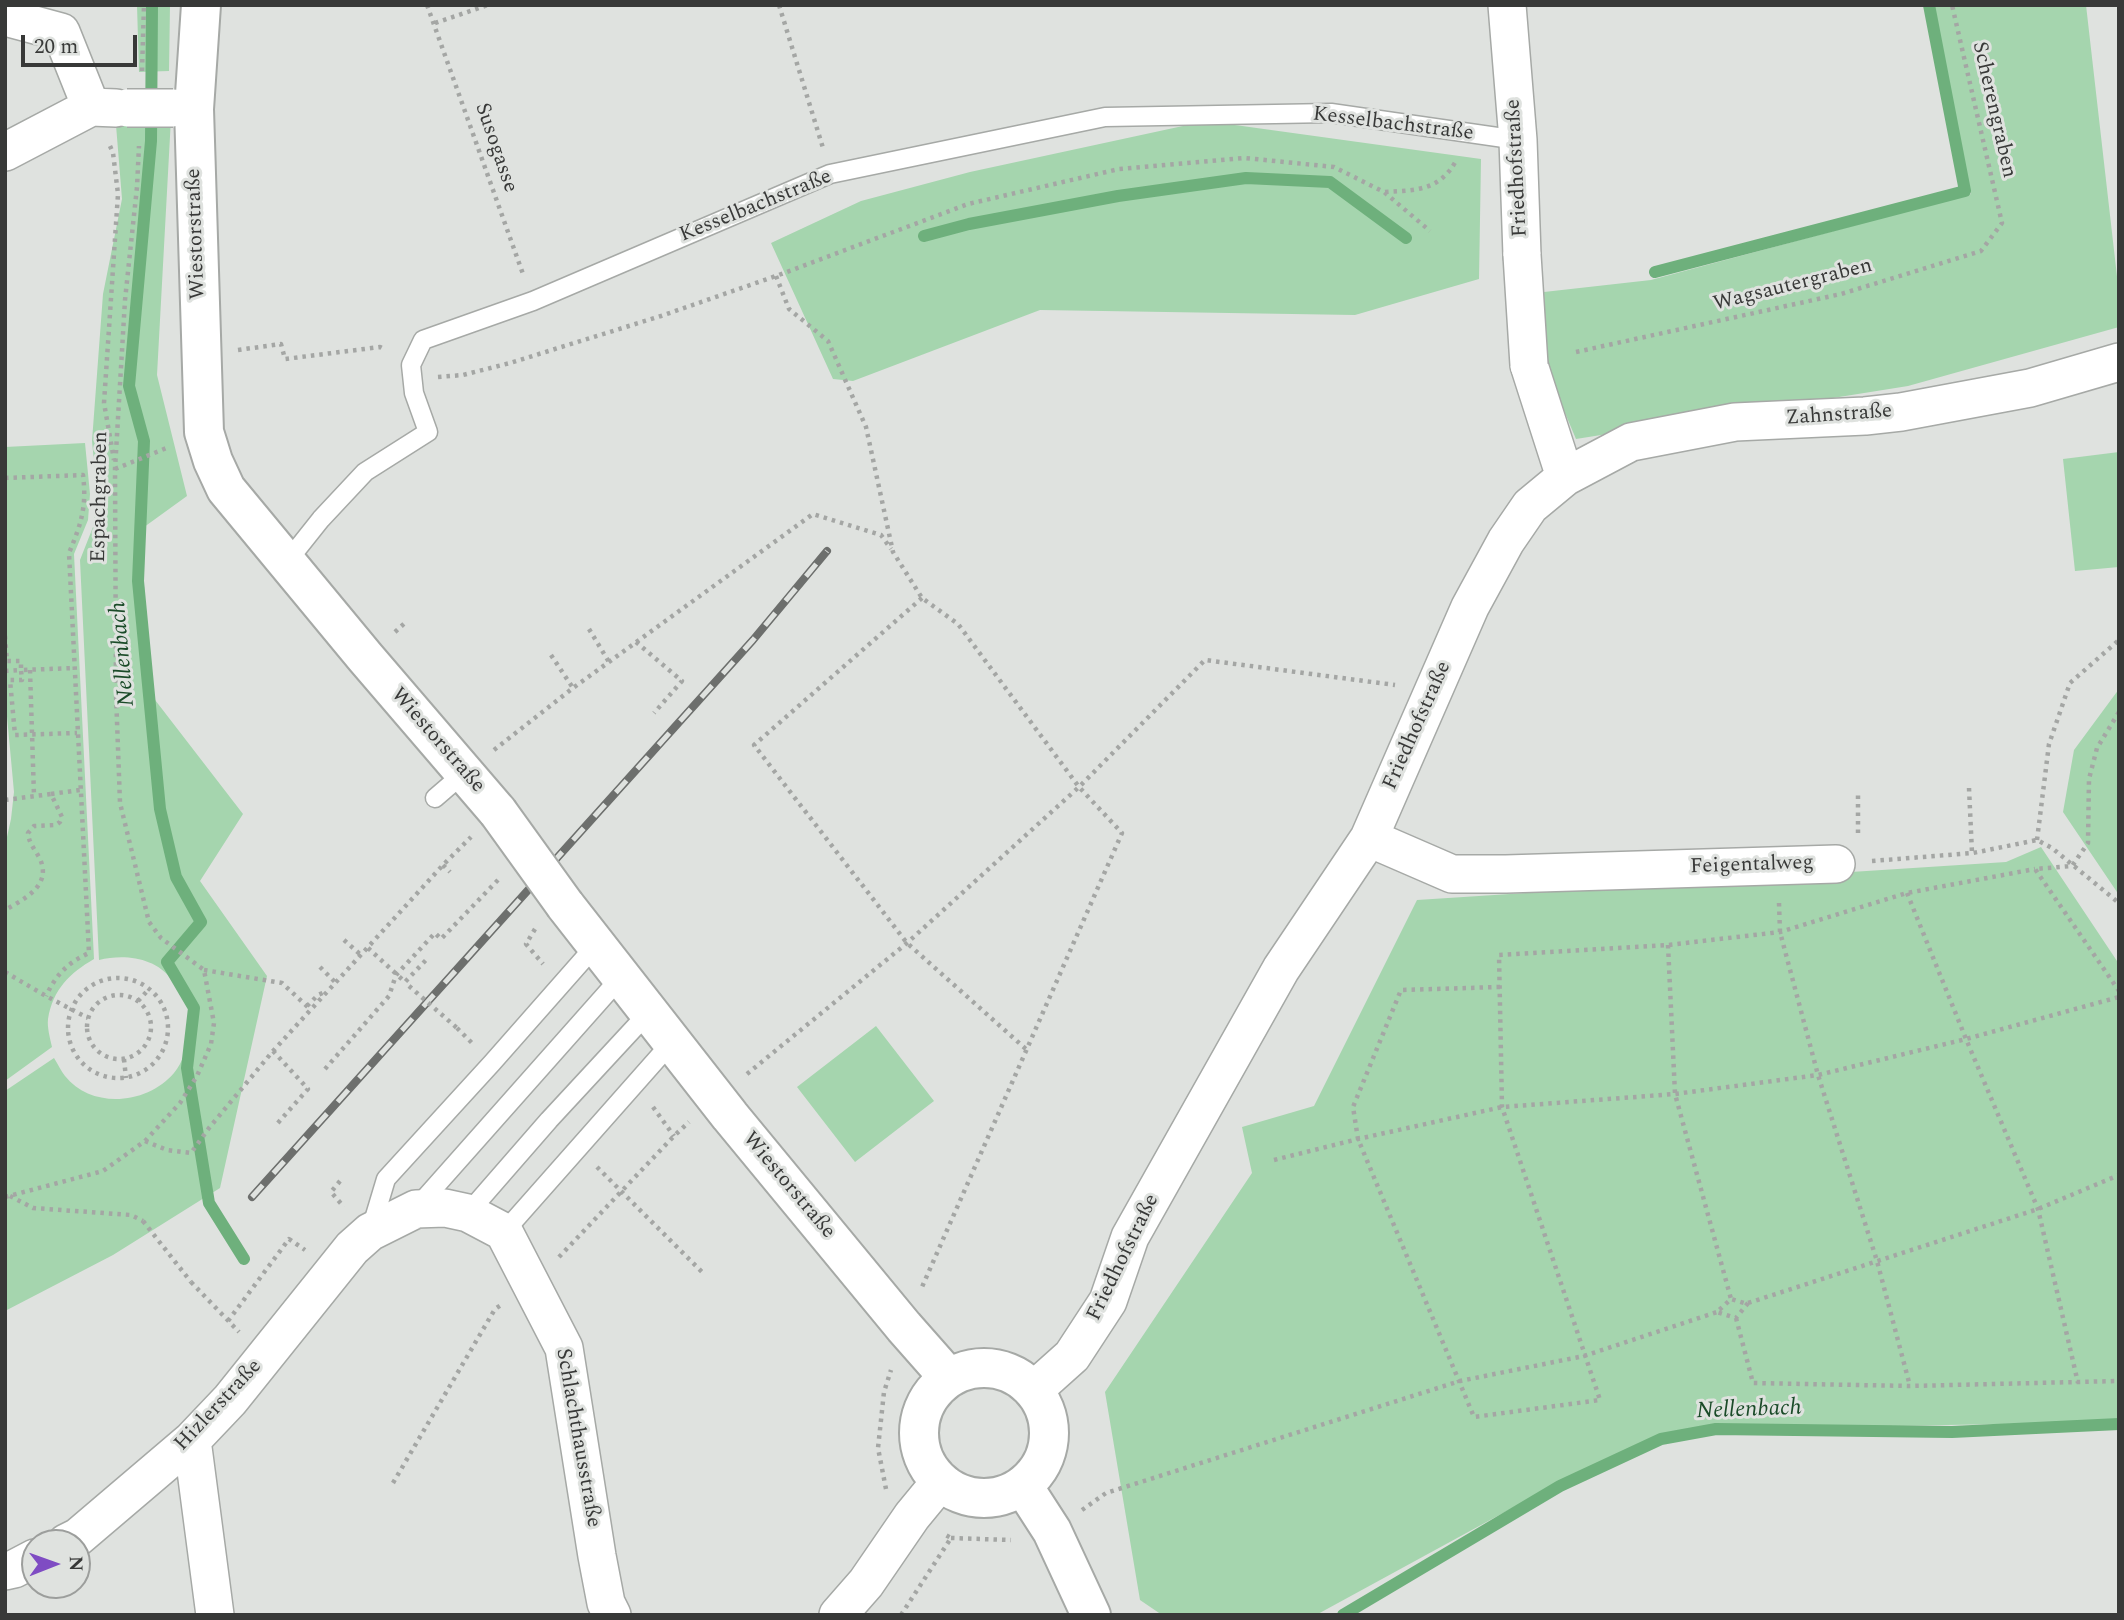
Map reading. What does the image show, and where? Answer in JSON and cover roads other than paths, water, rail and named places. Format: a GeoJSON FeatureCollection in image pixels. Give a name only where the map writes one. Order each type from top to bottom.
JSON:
{"type":"FeatureCollection","features":[{"type":"Feature","properties":{"kind":"street","name":"Wiestorstraße"},"geometry":{"type":"LineString","coordinates":[[201,5],[183,108],[204,432],[226,489],[498,812],[565,905],[716,1099],[949,1378]]}},
{"type":"Feature","properties":{"kind":"street","name":"Friedhofstraße"},"geometry":{"type":"LineString","coordinates":[[1034,1390],[1072,1356],[1108,1301],[1137,1224],[1281,969],[1369,838],[1470,607],[1506,541],[1530,506],[1565,477],[1529,365],[1518,140],[1507,5]]}},
{"type":"Feature","properties":{"kind":"street"},"geometry":{"type":"LineString","coordinates":[[5,17],[61,32],[91,107]]}},
{"type":"Feature","properties":{"kind":"street"},"geometry":{"type":"LineString","coordinates":[[5,152],[91,107],[183,108]]}},
{"type":"Feature","properties":{"kind":"street","name":"Zahnstraße"},"geometry":{"type":"LineString","coordinates":[[1565,477],[1631,442],[1735,422],[1901,412],[2030,388],[2119,362]]}},
{"type":"Feature","properties":{"kind":"street","name":"Feigentalweg"},"geometry":{"type":"LineString","coordinates":[[1369,838],[1452,874],[1847,863]]}},
{"type":"Feature","properties":{"kind":"street"},"geometry":{"type":"LineString","coordinates":[[352,1250],[416,1209],[445,1209],[468,1213],[504,1231]]}},
{"type":"Feature","properties":{"kind":"street","name":"Schlachthausstraße"},"geometry":{"type":"LineString","coordinates":[[504,1231],[564,1348],[597,1556],[606,1603],[612,1615]]}},
{"type":"Feature","properties":{"kind":"street","name":"Hizlerstraße"},"geometry":{"type":"LineString","coordinates":[[87,1529],[192,1440],[230,1400],[352,1250]]}},
{"type":"Feature","properties":{"kind":"street"},"geometry":{"type":"LineString","coordinates":[[991,1368],[1013,1374],[1034,1390],[1046,1412],[1049,1441],[1040,1468],[1023,1486],[1007,1495],[983,1499],[961,1494],[940,1482],[930,1471],[919,1443],[919,1427],[926,1403],[935,1389],[949,1378],[970,1369],[991,1368]]}},
{"type":"Feature","properties":{"kind":"street"},"geometry":{"type":"LineString","coordinates":[[192,1440],[215,1615]]}},
{"type":"Feature","properties":{"kind":"street"},"geometry":{"type":"LineString","coordinates":[[838,1615],[866,1583],[912,1516],[940,1482]]}},
{"type":"Feature","properties":{"kind":"street"},"geometry":{"type":"LineString","coordinates":[[1023,1486],[1052,1531],[1091,1615]]}},
{"type":"Feature","properties":{"kind":"lane","name":"Kesselbachstraße"},"geometry":{"type":"LineString","coordinates":[[286,563],[330,509],[365,472],[428,432],[414,393],[412,372],[423,340],[533,301],[830,174],[1105,117],[1331,113],[1518,140]]}},
{"type":"Feature","properties":{"kind":"lane"},"geometry":{"type":"LineString","coordinates":[[435,798],[464,774]]}},
{"type":"Feature","properties":{"kind":"lane"},"geometry":{"type":"LineString","coordinates":[[352,1250],[386,1178],[519,1034],[596,945]]}},
{"type":"Feature","properties":{"kind":"lane"},"geometry":{"type":"LineString","coordinates":[[416,1209],[621,977]]}},
{"type":"Feature","properties":{"kind":"lane"},"geometry":{"type":"LineString","coordinates":[[468,1213],[649,1012]]}},
{"type":"Feature","properties":{"kind":"lane"},"geometry":{"type":"LineString","coordinates":[[504,1231],[672,1042]]}},
{"type":"Feature","properties":{"kind":"waterway","name":"Nellenbach"},"geometry":{"type":"LineString","coordinates":[[152,5],[151,141],[129,386],[144,441],[138,581],[160,809],[176,877],[201,922],[167,962],[194,1008],[187,1068],[209,1203],[244,1259]]}},
{"type":"Feature","properties":{"kind":"waterway"},"geometry":{"type":"LineString","coordinates":[[1655,272],[1965,191],[1929,5]]}},
{"type":"Feature","properties":{"kind":"waterway"},"geometry":{"type":"LineString","coordinates":[[924,236],[969,224],[1118,196],[1246,178],[1330,182],[1406,238]]}},
{"type":"Feature","properties":{"kind":"waterway","name":"Nellenbach"},"geometry":{"type":"LineString","coordinates":[[1343,1615],[1560,1486],[1661,1439],[1716,1429],[1952,1432],[2119,1424]]}},
{"type":"Feature","properties":{"kind":"railway"},"geometry":{"type":"LineString","coordinates":[[252,1197],[753,640],[827,551]]}}]}
